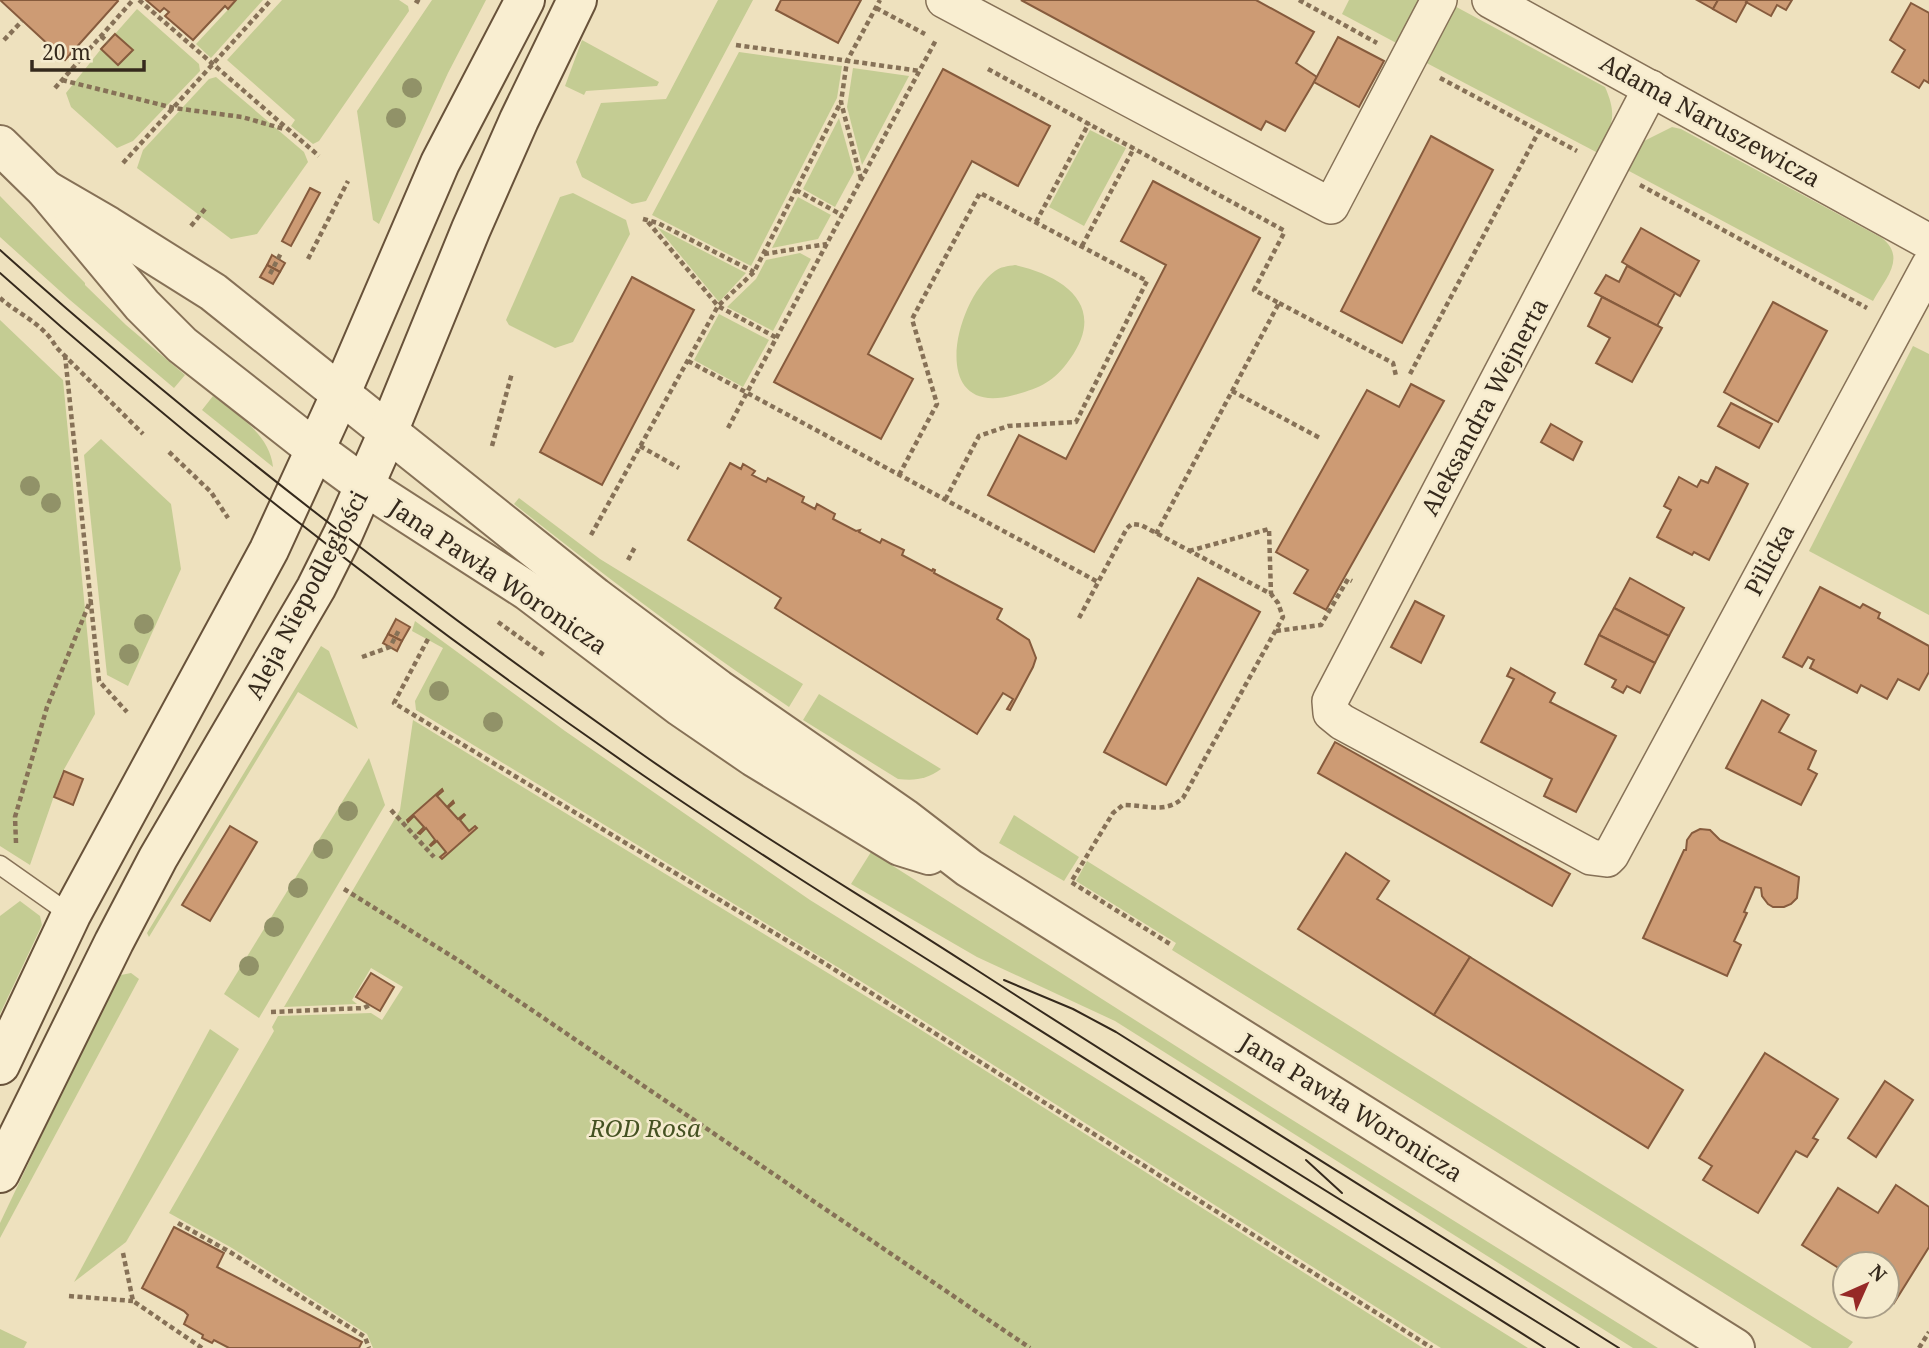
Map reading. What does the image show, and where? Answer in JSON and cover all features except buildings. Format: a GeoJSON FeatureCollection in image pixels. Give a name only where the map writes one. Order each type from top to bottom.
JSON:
{"type":"FeatureCollection","features":[{"type":"Feature","properties":{"kind":"street"},"geometry":{"type":"LineString","coordinates":[[0,1065],[71,915],[269,550],[316,450],[440,163],[525,0]]}},
{"type":"Feature","properties":{"kind":"street","name":"Aleja Niepodległości"},"geometry":{"type":"LineString","coordinates":[[0,1172],[158,858],[316,588],[365,486],[519,120],[578,0]]}},
{"type":"Feature","properties":{"kind":"street"},"geometry":{"type":"LineString","coordinates":[[944,0],[1331,206],[1440,0]]}},
{"type":"Feature","properties":{"kind":"street","name":"Adama Naruszewicza"},"geometry":{"type":"LineString","coordinates":[[1490,0],[1929,242]]}},
{"type":"Feature","properties":{"kind":"street","name":"Aleksandra Wejnerta"},"geometry":{"type":"LineString","coordinates":[[1342,722],[1331,713],[1330,701],[1651,88]]}},
{"type":"Feature","properties":{"kind":"street","name":"Jana Pawła Woronicza"},"geometry":{"type":"LineString","coordinates":[[0,145],[46,190],[118,277],[182,345],[316,450],[365,486],[528,591],[681,707],[806,790],[900,846],[969,868]]}},
{"type":"Feature","properties":{"kind":"street","name":"Jana Pawła Woronicza"},"geometry":{"type":"LineString","coordinates":[[46,190],[213,292],[595,597],[718,690],[904,818],[969,868],[1735,1348]]}},
{"type":"Feature","properties":{"kind":"street","name":"Pilicka"},"geometry":{"type":"LineString","coordinates":[[1342,722],[1591,857],[1604,860],[1611,855],[1929,266]]}},
{"type":"Feature","properties":{"kind":"lane"},"geometry":{"type":"LineString","coordinates":[[0,865],[71,915]]}},
{"type":"Feature","properties":{"kind":"path"},"geometry":{"type":"LineString","coordinates":[[55,88],[133,0]]}},
{"type":"Feature","properties":{"kind":"path"},"geometry":{"type":"LineString","coordinates":[[139,0],[319,156]]}},
{"type":"Feature","properties":{"kind":"path"},"geometry":{"type":"LineString","coordinates":[[123,163],[271,0]]}},
{"type":"Feature","properties":{"kind":"path"},"geometry":{"type":"LineString","coordinates":[[415,0],[422,4]]}},
{"type":"Feature","properties":{"kind":"path"},"geometry":{"type":"LineString","coordinates":[[591,535],[718,306],[754,272],[841,102],[847,61],[880,0]]}},
{"type":"Feature","properties":{"kind":"path"},"geometry":{"type":"LineString","coordinates":[[728,428],[936,40],[876,8]]}},
{"type":"Feature","properties":{"kind":"path"},"geometry":{"type":"LineString","coordinates":[[4,40],[22,21]]}},
{"type":"Feature","properties":{"kind":"path"},"geometry":{"type":"LineString","coordinates":[[101,36],[108,42]]}},
{"type":"Feature","properties":{"kind":"path"},"geometry":{"type":"LineString","coordinates":[[736,45],[920,71]]}},
{"type":"Feature","properties":{"kind":"path"},"geometry":{"type":"LineString","coordinates":[[73,51],[81,58]]}},
{"type":"Feature","properties":{"kind":"path"},"geometry":{"type":"LineString","coordinates":[[983,66],[1286,230]]}},
{"type":"Feature","properties":{"kind":"path"},"geometry":{"type":"LineString","coordinates":[[62,80],[174,108],[242,117],[288,130]]}},
{"type":"Feature","properties":{"kind":"path"},"geometry":{"type":"LineString","coordinates":[[841,102],[861,180]]}},
{"type":"Feature","properties":{"kind":"path"},"geometry":{"type":"LineString","coordinates":[[1036,222],[1089,123]]}},
{"type":"Feature","properties":{"kind":"path"},"geometry":{"type":"LineString","coordinates":[[1410,374],[1539,131]]}},
{"type":"Feature","properties":{"kind":"path"},"geometry":{"type":"LineString","coordinates":[[1082,246],[1134,148]]}},
{"type":"Feature","properties":{"kind":"path"},"geometry":{"type":"LineString","coordinates":[[308,259],[348,181]]}},
{"type":"Feature","properties":{"kind":"path"},"geometry":{"type":"LineString","coordinates":[[796,190],[842,215]]}},
{"type":"Feature","properties":{"kind":"path"},"geometry":{"type":"LineString","coordinates":[[1305,192],[1254,290],[1393,363],[1396,376]]}},
{"type":"Feature","properties":{"kind":"path"},"geometry":{"type":"LineString","coordinates":[[899,475],[937,404],[912,319],[980,193],[1147,281],[1076,422],[1008,426],[979,436],[946,500]]}},
{"type":"Feature","properties":{"kind":"path"},"geometry":{"type":"LineString","coordinates":[[191,226],[205,209]]}},
{"type":"Feature","properties":{"kind":"path"},"geometry":{"type":"LineString","coordinates":[[754,272],[658,223],[646,220],[718,306],[777,338]]}},
{"type":"Feature","properties":{"kind":"path"},"geometry":{"type":"LineString","coordinates":[[763,255],[827,244]]}},
{"type":"Feature","properties":{"kind":"path"},"geometry":{"type":"LineString","coordinates":[[271,274],[281,253]]}},
{"type":"Feature","properties":{"kind":"path"},"geometry":{"type":"LineString","coordinates":[[0,298],[10,307],[20,310],[52,340],[102,395],[144,434]]}},
{"type":"Feature","properties":{"kind":"path"},"geometry":{"type":"LineString","coordinates":[[1156,534],[1279,303]]}},
{"type":"Feature","properties":{"kind":"path"},"geometry":{"type":"LineString","coordinates":[[65,355],[99,681],[127,712]]}},
{"type":"Feature","properties":{"kind":"path"},"geometry":{"type":"LineString","coordinates":[[688,361],[1098,582]]}},
{"type":"Feature","properties":{"kind":"path"},"geometry":{"type":"LineString","coordinates":[[492,446],[512,373]]}},
{"type":"Feature","properties":{"kind":"path"},"geometry":{"type":"LineString","coordinates":[[1232,391],[1320,438]]}},
{"type":"Feature","properties":{"kind":"path"},"geometry":{"type":"LineString","coordinates":[[640,446],[679,468]]}},
{"type":"Feature","properties":{"kind":"path"},"geometry":{"type":"LineString","coordinates":[[169,452],[211,492],[228,518]]}},
{"type":"Feature","properties":{"kind":"path"},"geometry":{"type":"LineString","coordinates":[[1079,618],[1127,528],[1132,524],[1141,525],[1270,594],[1278,603],[1283,617],[1184,798],[1165,809],[1123,806],[1113,813],[1071,882],[1170,944]]}},
{"type":"Feature","properties":{"kind":"path"},"geometry":{"type":"LineString","coordinates":[[1189,551],[1269,529],[1270,594]]}},
{"type":"Feature","properties":{"kind":"path"},"geometry":{"type":"LineString","coordinates":[[628,561],[635,547]]}},
{"type":"Feature","properties":{"kind":"path"},"geometry":{"type":"LineString","coordinates":[[1275,631],[1321,625],[1348,579],[1384,599]]}},
{"type":"Feature","properties":{"kind":"path"},"geometry":{"type":"LineString","coordinates":[[17,876],[15,817],[47,707],[91,598]]}},
{"type":"Feature","properties":{"kind":"path"},"geometry":{"type":"LineString","coordinates":[[498,621],[548,658]]}},
{"type":"Feature","properties":{"kind":"path"},"geometry":{"type":"LineString","coordinates":[[362,657],[390,648],[399,631]]}},
{"type":"Feature","properties":{"kind":"path"},"geometry":{"type":"LineString","coordinates":[[428,639],[394,703],[824,963],[1432,1348]]}},
{"type":"Feature","properties":{"kind":"path"},"geometry":{"type":"LineString","coordinates":[[391,810],[434,857]]}},
{"type":"Feature","properties":{"kind":"path"},"geometry":{"type":"LineString","coordinates":[[344,889],[461,962],[1030,1348]]}},
{"type":"Feature","properties":{"kind":"path"},"geometry":{"type":"LineString","coordinates":[[271,1012],[364,1009],[370,1005]]}},
{"type":"Feature","properties":{"kind":"path"},"geometry":{"type":"LineString","coordinates":[[178,1223],[230,1252],[365,1337],[369,1348]]}},
{"type":"Feature","properties":{"kind":"path"},"geometry":{"type":"LineString","coordinates":[[123,1253],[133,1301]]}},
{"type":"Feature","properties":{"kind":"path"},"geometry":{"type":"LineString","coordinates":[[69,1296],[133,1301],[202,1348]]}},
{"type":"Feature","properties":{"kind":"path"},"geometry":{"type":"LineString","coordinates":[[1919,1348],[1929,1332]]}},
{"type":"Feature","properties":{"kind":"green space"},"geometry":{"type":"Polygon","coordinates":[[[237,0],[263,0],[211,58],[196,44],[237,0]]]}},
{"type":"Feature","properties":{"kind":"green space"},"geometry":{"type":"Polygon","coordinates":[[[282,0],[399,0],[408,6],[409,11],[319,141],[313,144],[291,126],[295,120],[227,60],[282,0]]]}},
{"type":"Feature","properties":{"kind":"green space"},"geometry":{"type":"Polygon","coordinates":[[[432,0],[486,0],[448,73],[379,224],[373,220],[357,111],[432,0]]]}},
{"type":"Feature","properties":{"kind":"green space"},"geometry":{"type":"Polygon","coordinates":[[[718,0],[753,0],[646,201],[632,204],[582,177],[576,162],[601,103],[666,99],[718,0]]]}},
{"type":"Feature","properties":{"kind":"green space"},"geometry":{"type":"Polygon","coordinates":[[[1349,0],[1427,0],[1402,46],[1342,14],[1349,0]]]}},
{"type":"Feature","properties":{"kind":"green space"},"geometry":{"type":"Polygon","coordinates":[[[1449,3],[1605,87],[1612,121],[1598,153],[1419,59],[1449,3]]]}},
{"type":"Feature","properties":{"kind":"green space"},"geometry":{"type":"Polygon","coordinates":[[[137,9],[199,64],[200,71],[133,141],[117,148],[71,107],[66,93],[101,49],[118,65],[132,50],[115,34],[137,9]]]}},
{"type":"Feature","properties":{"kind":"green space"},"geometry":{"type":"Polygon","coordinates":[[[582,40],[659,82],[657,86],[586,91],[584,95],[565,86],[582,40]]]}},
{"type":"Feature","properties":{"kind":"green space"},"geometry":{"type":"Polygon","coordinates":[[[739,52],[842,66],[837,98],[751,266],[652,215],[739,52]]]}},
{"type":"Feature","properties":{"kind":"green space"},"geometry":{"type":"Polygon","coordinates":[[[853,68],[909,76],[862,165],[847,107],[853,68]]]}},
{"type":"Feature","properties":{"kind":"green space"},"geometry":{"type":"Polygon","coordinates":[[[216,77],[304,152],[308,162],[257,234],[231,239],[137,168],[143,150],[209,79],[216,77]]]}},
{"type":"Feature","properties":{"kind":"green space"},"geometry":{"type":"Polygon","coordinates":[[[839,118],[854,172],[835,207],[803,189],[839,118]]]}},
{"type":"Feature","properties":{"kind":"green space"},"geometry":{"type":"Polygon","coordinates":[[[1672,127],[1681,129],[1882,238],[1893,253],[1893,261],[1888,277],[1873,301],[1627,169],[1644,141],[1672,127]]]}},
{"type":"Feature","properties":{"kind":"green space"},"geometry":{"type":"Polygon","coordinates":[[[1090,130],[1126,148],[1084,226],[1049,207],[1090,130]]]}},
{"type":"Feature","properties":{"kind":"green space"},"geometry":{"type":"Polygon","coordinates":[[[573,193],[626,220],[630,234],[573,342],[555,348],[509,325],[506,320],[560,197],[573,193]]]}},
{"type":"Feature","properties":{"kind":"green space"},"geometry":{"type":"Polygon","coordinates":[[[0,196],[126,325],[185,375],[174,388],[0,237],[0,196]]]}},
{"type":"Feature","properties":{"kind":"green space"},"geometry":{"type":"Polygon","coordinates":[[[798,197],[831,215],[818,239],[772,248],[798,197]]]}},
{"type":"Feature","properties":{"kind":"green space"},"geometry":{"type":"Polygon","coordinates":[[[657,227],[746,273],[719,302],[657,227]]]}},
{"type":"Feature","properties":{"kind":"green space"},"geometry":{"type":"Polygon","coordinates":[[[800,253],[811,259],[773,331],[727,307],[756,279],[766,260],[800,253]]]}},
{"type":"Feature","properties":{"kind":"green space"},"geometry":{"type":"Polygon","coordinates":[[[1015,265],[1050,277],[1075,296],[1082,309],[1084,324],[1081,340],[1070,359],[1052,379],[1039,387],[1014,395],[987,398],[969,390],[959,375],[957,354],[960,331],[968,307],[980,286],[997,270],[1015,265]]]}},
{"type":"Feature","properties":{"kind":"green space"},"geometry":{"type":"Polygon","coordinates":[[[719,314],[769,340],[743,387],[694,360],[719,314]]]}},
{"type":"Feature","properties":{"kind":"green space"},"geometry":{"type":"Polygon","coordinates":[[[0,320],[63,380],[95,714],[62,773],[30,865],[0,846],[0,320]]]}},
{"type":"Feature","properties":{"kind":"green space"},"geometry":{"type":"Polygon","coordinates":[[[1913,346],[1929,354],[1929,615],[1809,551],[1913,346]]]}},
{"type":"Feature","properties":{"kind":"green space"},"geometry":{"type":"Polygon","coordinates":[[[213,396],[259,435],[271,455],[273,467],[202,410],[213,396]]]}},
{"type":"Feature","properties":{"kind":"green space"},"geometry":{"type":"Polygon","coordinates":[[[101,439],[171,504],[181,569],[128,686],[107,675],[84,455],[101,439]]]}},
{"type":"Feature","properties":{"kind":"green space"},"geometry":{"type":"Polygon","coordinates":[[[519,498],[600,559],[803,684],[789,707],[684,634],[582,557],[514,504],[519,498]]]}},
{"type":"Feature","properties":{"kind":"green space"},"geometry":{"type":"Polygon","coordinates":[[[415,621],[565,731],[810,900],[1528,1348],[1441,1348],[862,982],[416,710],[415,701],[443,648],[412,631],[415,621]]]}},
{"type":"Feature","properties":{"kind":"green space"},"geometry":{"type":"Polygon","coordinates":[[[321,646],[329,651],[358,729],[298,692],[149,937],[147,933],[321,646]]]}},
{"type":"Feature","properties":{"kind":"green space"},"geometry":{"type":"Polygon","coordinates":[[[819,694],[941,769],[921,779],[898,779],[803,720],[819,694]]]}},
{"type":"Feature","properties":{"kind":"green space","name":"ROD Rosa"},"geometry":{"type":"Polygon","coordinates":[[[413,720],[918,1028],[1423,1348],[373,1348],[367,1334],[232,1248],[169,1213],[274,1031],[272,1027],[278,1016],[371,1013],[382,1020],[403,987],[371,968],[352,1000],[357,1004],[284,1007],[400,810],[413,720]]]}},
{"type":"Feature","properties":{"kind":"green space"},"geometry":{"type":"Polygon","coordinates":[[[369,758],[385,805],[259,1018],[224,994],[369,758]]]}},
{"type":"Feature","properties":{"kind":"green space"},"geometry":{"type":"Polygon","coordinates":[[[1014,815],[1079,857],[1064,881],[999,843],[1014,815]]]}},
{"type":"Feature","properties":{"kind":"green space"},"geometry":{"type":"Polygon","coordinates":[[[871,852],[1278,1111],[1658,1348],[1633,1348],[1115,1021],[977,957],[851,884],[871,852]]]}},
{"type":"Feature","properties":{"kind":"green space"},"geometry":{"type":"Polygon","coordinates":[[[1087,861],[1853,1342],[1848,1348],[1812,1348],[1172,950],[1176,943],[1076,881],[1087,861]]]}},
{"type":"Feature","properties":{"kind":"green space"},"geometry":{"type":"Polygon","coordinates":[[[20,901],[40,916],[42,925],[0,1014],[0,916],[20,901]]]}},
{"type":"Feature","properties":{"kind":"green space"},"geometry":{"type":"Polygon","coordinates":[[[131,973],[139,979],[0,1238],[0,1223],[99,1015],[121,975],[131,973]]]}},
{"type":"Feature","properties":{"kind":"green space"},"geometry":{"type":"Polygon","coordinates":[[[210,1029],[239,1049],[126,1242],[74,1282],[210,1029]]]}},
{"type":"Feature","properties":{"kind":"green space"},"geometry":{"type":"Polygon","coordinates":[[[0,1329],[27,1342],[24,1348],[0,1348],[0,1329]]]}},
{"type":"Feature","properties":{"kind":"tram line"},"geometry":{"type":"LineString","coordinates":[[0,250],[154,383],[312,510],[474,633],[639,752],[1123,1064],[1579,1348]]}},
{"type":"Feature","properties":{"kind":"tram line"},"geometry":{"type":"LineString","coordinates":[[0,273],[152,404],[309,531],[470,652],[634,769],[841,905],[1545,1348]]}},
{"type":"Feature","properties":{"kind":"tram line"},"geometry":{"type":"LineString","coordinates":[[1004,980],[1073,1009],[1116,1032],[1619,1348]]}},
{"type":"Feature","properties":{"kind":"tram line"},"geometry":{"type":"LineString","coordinates":[[1306,1160],[1342,1193]]}}]}
